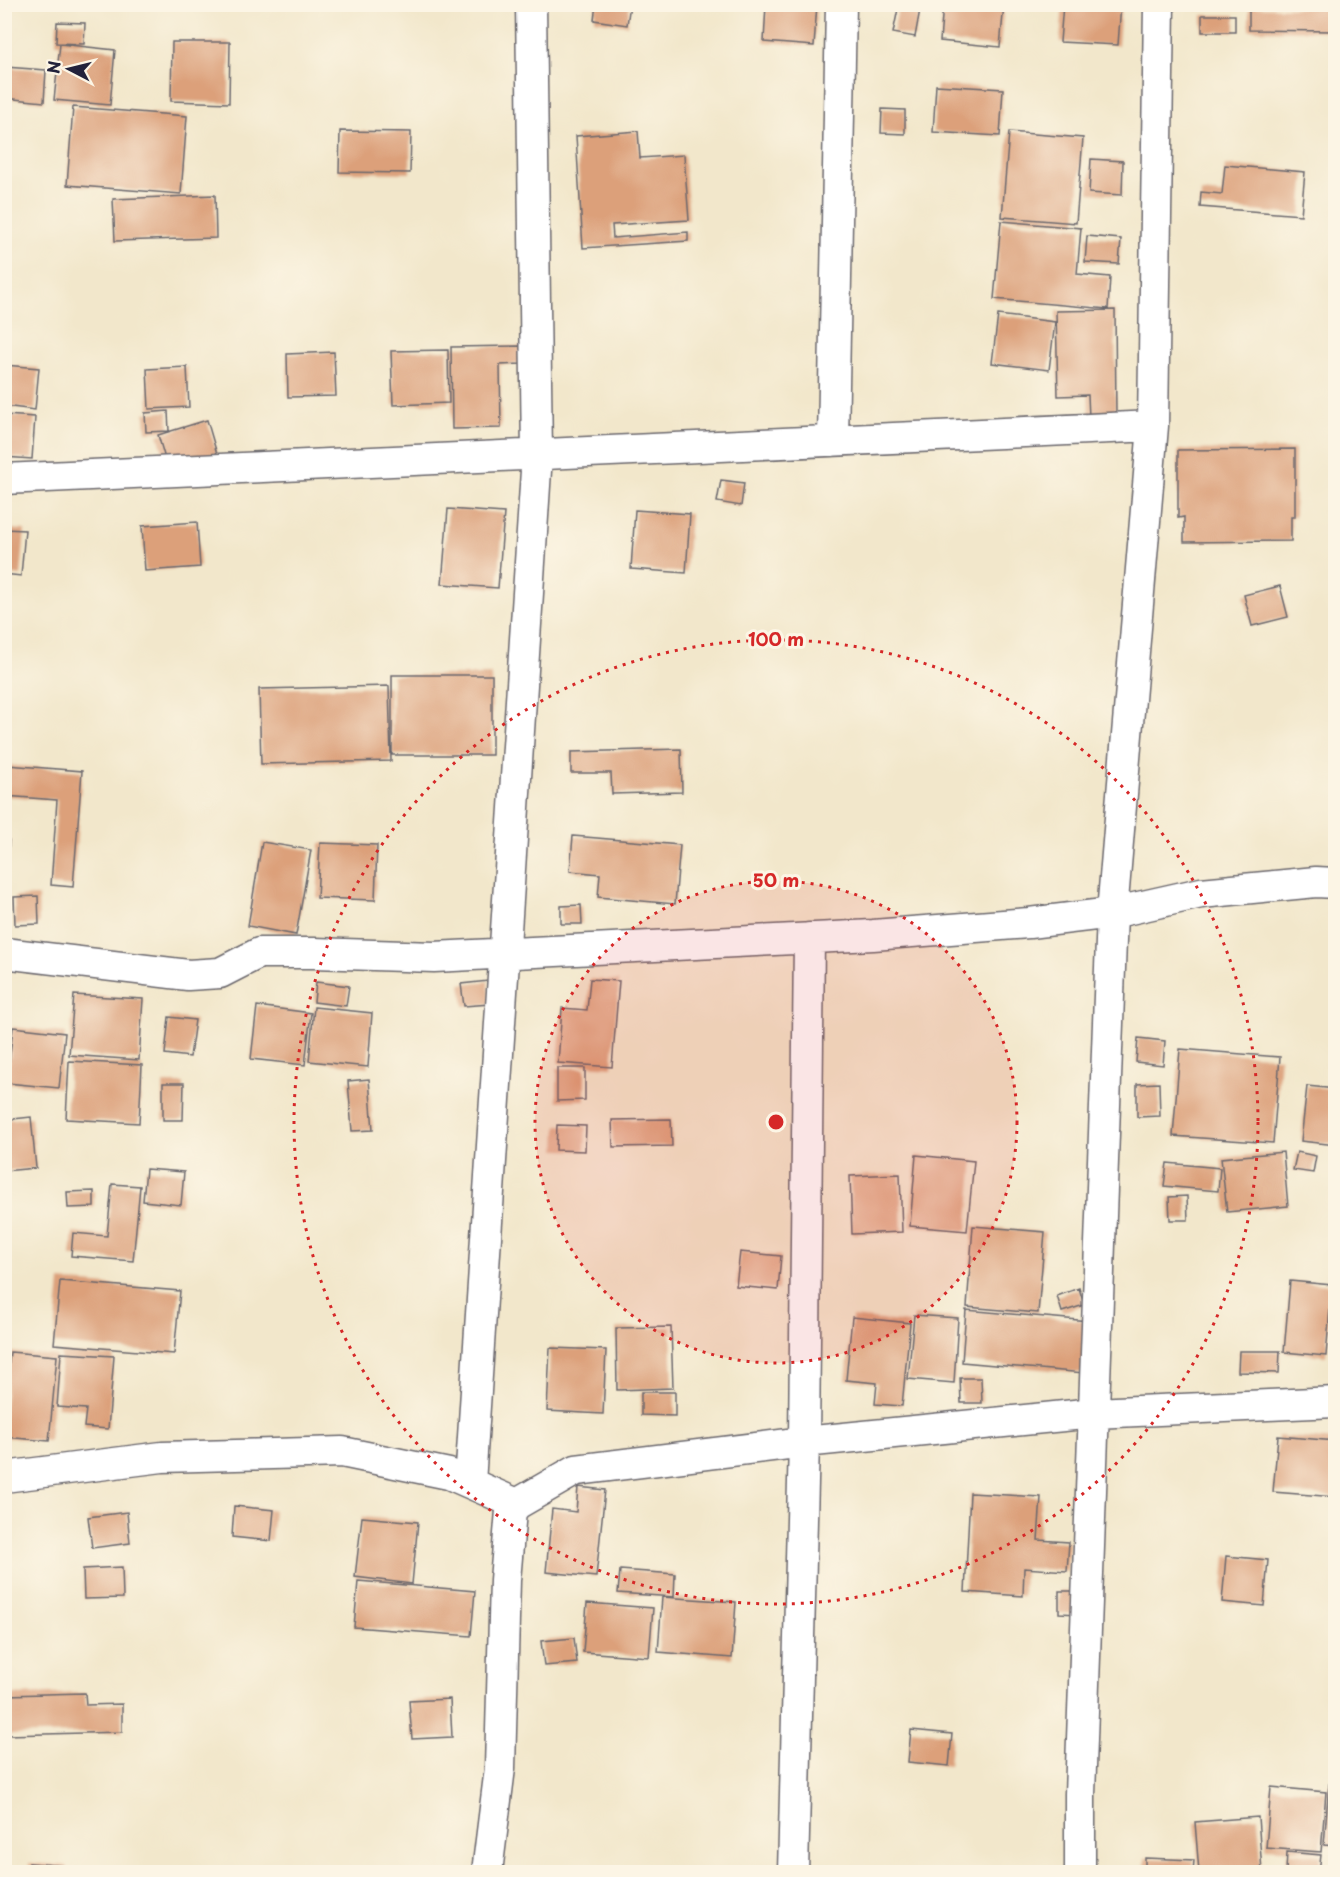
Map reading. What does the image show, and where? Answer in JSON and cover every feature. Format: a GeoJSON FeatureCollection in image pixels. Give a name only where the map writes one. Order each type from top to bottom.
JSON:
{"type":"FeatureCollection","features":[{"type":"Feature","properties":{"kind":"street"},"geometry":{"type":"LineString","coordinates":[[470,1483],[537,455],[531,4]]}},
{"type":"Feature","properties":{"kind":"street"},"geometry":{"type":"LineString","coordinates":[[833,441],[841,4]]}},
{"type":"Feature","properties":{"kind":"street"},"geometry":{"type":"LineString","coordinates":[[1080,1872],[1080,1794],[1112,913],[1153,426],[1159,4]]}},
{"type":"Feature","properties":{"kind":"street"},"geometry":{"type":"LineString","coordinates":[[4,479],[1153,426]]}},
{"type":"Feature","properties":{"kind":"street"},"geometry":{"type":"LineString","coordinates":[[4,953],[188,975],[220,973],[259,953],[434,957],[873,935],[1029,923],[1112,913],[1202,892],[1316,882],[1335,883]]}},
{"type":"Feature","properties":{"kind":"street"},"geometry":{"type":"LineString","coordinates":[[793,1872],[804,1442],[809,938]]}},
{"type":"Feature","properties":{"kind":"street"},"geometry":{"type":"LineString","coordinates":[[487,1872],[500,1768],[506,1580],[511,1511],[518,1504],[576,1470],[804,1442],[1094,1413],[1335,1402]]}},
{"type":"Feature","properties":{"kind":"street"},"geometry":{"type":"LineString","coordinates":[[4,1477],[162,1457],[342,1452],[449,1474],[518,1504]]}},
{"type":"Feature","properties":{"kind":"building"},"geometry":{"type":"Polygon","coordinates":[[[596,4],[630,4],[627,25],[594,20],[596,4]]]}},
{"type":"Feature","properties":{"kind":"building"},"geometry":{"type":"Polygon","coordinates":[[[766,4],[817,4],[814,46],[764,42],[766,4]]]}},
{"type":"Feature","properties":{"kind":"building"},"geometry":{"type":"Polygon","coordinates":[[[899,4],[921,4],[915,37],[893,33],[899,4]]]}},
{"type":"Feature","properties":{"kind":"building"},"geometry":{"type":"Polygon","coordinates":[[[943,4],[1004,4],[1000,47],[940,41],[943,4]]]}},
{"type":"Feature","properties":{"kind":"building"},"geometry":{"type":"Polygon","coordinates":[[[1063,4],[1121,4],[1118,45],[1060,42],[1063,4]]]}},
{"type":"Feature","properties":{"kind":"building"},"geometry":{"type":"Polygon","coordinates":[[[1307,4],[1336,4],[1336,31],[1249,30],[1249,7],[1307,8],[1307,4]]]}},
{"type":"Feature","properties":{"kind":"building"},"geometry":{"type":"Polygon","coordinates":[[[1202,15],[1235,15],[1235,32],[1202,32],[1202,15]]]}},
{"type":"Feature","properties":{"kind":"building"},"geometry":{"type":"Polygon","coordinates":[[[57,22],[85,23],[84,44],[56,43],[57,22]]]}},
{"type":"Feature","properties":{"kind":"building"},"geometry":{"type":"Polygon","coordinates":[[[172,42],[230,42],[229,103],[171,101],[172,42]]]}},
{"type":"Feature","properties":{"kind":"building"},"geometry":{"type":"Polygon","coordinates":[[[60,44],[115,50],[110,105],[54,100],[60,44]]]}},
{"type":"Feature","properties":{"kind":"building"},"geometry":{"type":"Polygon","coordinates":[[[5,67],[46,70],[44,102],[4,98],[5,67]]]}},
{"type":"Feature","properties":{"kind":"building"},"geometry":{"type":"Polygon","coordinates":[[[936,85],[1003,89],[1000,136],[933,132],[936,85]]]}},
{"type":"Feature","properties":{"kind":"building"},"geometry":{"type":"Polygon","coordinates":[[[73,107],[187,116],[181,194],[67,185],[73,107]]]}},
{"type":"Feature","properties":{"kind":"building"},"geometry":{"type":"Polygon","coordinates":[[[882,109],[905,110],[905,134],[881,133],[882,109]]]}},
{"type":"Feature","properties":{"kind":"building"},"geometry":{"type":"Polygon","coordinates":[[[340,131],[411,132],[410,173],[339,172],[340,131]]]}},
{"type":"Feature","properties":{"kind":"building"},"geometry":{"type":"Polygon","coordinates":[[[638,131],[640,158],[684,155],[689,220],[612,225],[613,238],[688,232],[688,241],[583,248],[576,136],[638,131]]]}},
{"type":"Feature","properties":{"kind":"building"},"geometry":{"type":"Polygon","coordinates":[[[1009,132],[1083,138],[1076,223],[1002,217],[1009,132]]]}},
{"type":"Feature","properties":{"kind":"building"},"geometry":{"type":"Polygon","coordinates":[[[1091,159],[1123,161],[1122,195],[1089,193],[1091,159]]]}},
{"type":"Feature","properties":{"kind":"building"},"geometry":{"type":"Polygon","coordinates":[[[1225,165],[1305,172],[1301,215],[1200,207],[1201,192],[1222,194],[1225,165]]]}},
{"type":"Feature","properties":{"kind":"building"},"geometry":{"type":"Polygon","coordinates":[[[215,195],[216,238],[115,241],[113,199],[215,195]]]}},
{"type":"Feature","properties":{"kind":"building"},"geometry":{"type":"Polygon","coordinates":[[[1001,221],[1081,228],[1077,274],[1110,277],[1108,309],[994,299],[1001,221]]]}},
{"type":"Feature","properties":{"kind":"building"},"geometry":{"type":"Polygon","coordinates":[[[1087,236],[1121,239],[1119,264],[1085,262],[1087,236]]]}},
{"type":"Feature","properties":{"kind":"building"},"geometry":{"type":"Polygon","coordinates":[[[1115,310],[1116,417],[1089,418],[1088,395],[1058,396],[1056,311],[1115,310]]]}},
{"type":"Feature","properties":{"kind":"building"},"geometry":{"type":"Polygon","coordinates":[[[998,315],[1055,322],[1049,370],[992,363],[998,315]]]}},
{"type":"Feature","properties":{"kind":"building"},"geometry":{"type":"Polygon","coordinates":[[[521,346],[521,364],[500,365],[501,428],[452,429],[451,347],[521,346]]]}},
{"type":"Feature","properties":{"kind":"building"},"geometry":{"type":"Polygon","coordinates":[[[448,350],[449,403],[393,405],[391,351],[448,350]]]}},
{"type":"Feature","properties":{"kind":"building"},"geometry":{"type":"Polygon","coordinates":[[[334,352],[336,396],[288,397],[287,354],[334,352]]]}},
{"type":"Feature","properties":{"kind":"building"},"geometry":{"type":"Polygon","coordinates":[[[4,365],[39,368],[35,410],[4,406],[4,365]]]}},
{"type":"Feature","properties":{"kind":"building"},"geometry":{"type":"Polygon","coordinates":[[[187,367],[189,407],[149,409],[147,369],[187,367]]]}},
{"type":"Feature","properties":{"kind":"building"},"geometry":{"type":"Polygon","coordinates":[[[168,411],[169,431],[146,432],[145,413],[168,411]]]}},
{"type":"Feature","properties":{"kind":"building"},"geometry":{"type":"Polygon","coordinates":[[[4,415],[35,417],[32,459],[4,457],[4,415]]]}},
{"type":"Feature","properties":{"kind":"building"},"geometry":{"type":"Polygon","coordinates":[[[207,420],[217,454],[168,469],[158,435],[207,420]]]}},
{"type":"Feature","properties":{"kind":"building"},"geometry":{"type":"Polygon","coordinates":[[[1295,449],[1295,517],[1291,517],[1291,541],[1184,542],[1184,517],[1178,518],[1178,450],[1295,449]]]}},
{"type":"Feature","properties":{"kind":"building"},"geometry":{"type":"Polygon","coordinates":[[[721,480],[744,483],[741,506],[717,502],[721,480]]]}},
{"type":"Feature","properties":{"kind":"building"},"geometry":{"type":"Polygon","coordinates":[[[448,509],[504,513],[498,588],[442,584],[448,509]]]}},
{"type":"Feature","properties":{"kind":"building"},"geometry":{"type":"Polygon","coordinates":[[[635,510],[690,514],[686,573],[631,569],[635,510]]]}},
{"type":"Feature","properties":{"kind":"building"},"geometry":{"type":"Polygon","coordinates":[[[197,522],[200,567],[145,571],[142,526],[197,522]]]}},
{"type":"Feature","properties":{"kind":"building"},"geometry":{"type":"Polygon","coordinates":[[[4,529],[25,530],[21,576],[4,574],[4,529]]]}},
{"type":"Feature","properties":{"kind":"building"},"geometry":{"type":"Polygon","coordinates":[[[1280,586],[1288,617],[1252,626],[1244,595],[1280,586]]]}},
{"type":"Feature","properties":{"kind":"building"},"geometry":{"type":"Polygon","coordinates":[[[392,675],[492,675],[492,755],[392,755],[392,675]]]}},
{"type":"Feature","properties":{"kind":"building"},"geometry":{"type":"Polygon","coordinates":[[[389,686],[391,761],[261,764],[259,689],[389,686]]]}},
{"type":"Feature","properties":{"kind":"building"},"geometry":{"type":"Polygon","coordinates":[[[681,749],[682,792],[612,794],[611,773],[571,773],[571,752],[681,749]]]}},
{"type":"Feature","properties":{"kind":"building"},"geometry":{"type":"Polygon","coordinates":[[[7,765],[82,771],[73,887],[51,885],[57,800],[5,796],[7,765]]]}},
{"type":"Feature","properties":{"kind":"building"},"geometry":{"type":"Polygon","coordinates":[[[573,836],[680,845],[675,904],[598,897],[600,874],[570,871],[573,836]]]}},
{"type":"Feature","properties":{"kind":"building"},"geometry":{"type":"Polygon","coordinates":[[[4,839],[9,840],[6,882],[4,882],[4,839]]]}},
{"type":"Feature","properties":{"kind":"building"},"geometry":{"type":"Polygon","coordinates":[[[262,842],[311,850],[296,935],[248,926],[262,842]]]}},
{"type":"Feature","properties":{"kind":"building"},"geometry":{"type":"Polygon","coordinates":[[[320,843],[377,845],[375,900],[317,898],[320,843]]]}},
{"type":"Feature","properties":{"kind":"building"},"geometry":{"type":"Polygon","coordinates":[[[38,896],[39,924],[15,925],[14,897],[38,896]]]}},
{"type":"Feature","properties":{"kind":"building"},"geometry":{"type":"Polygon","coordinates":[[[581,905],[582,924],[561,924],[561,906],[581,905]]]}},
{"type":"Feature","properties":{"kind":"building"},"geometry":{"type":"Polygon","coordinates":[[[590,979],[619,981],[612,1067],[558,1063],[562,1008],[587,1010],[590,979]]]}},
{"type":"Feature","properties":{"kind":"building"},"geometry":{"type":"Polygon","coordinates":[[[488,981],[490,1004],[464,1006],[461,984],[488,981]]]}},
{"type":"Feature","properties":{"kind":"building"},"geometry":{"type":"Polygon","coordinates":[[[316,982],[349,986],[346,1006],[314,1002],[316,982]]]}},
{"type":"Feature","properties":{"kind":"building"},"geometry":{"type":"Polygon","coordinates":[[[74,995],[143,999],[139,1060],[69,1055],[74,995]]]}},
{"type":"Feature","properties":{"kind":"building"},"geometry":{"type":"Polygon","coordinates":[[[257,1006],[311,1013],[305,1065],[251,1059],[257,1006]]]}},
{"type":"Feature","properties":{"kind":"building"},"geometry":{"type":"Polygon","coordinates":[[[314,1007],[372,1013],[368,1067],[309,1061],[314,1007]]]}},
{"type":"Feature","properties":{"kind":"building"},"geometry":{"type":"Polygon","coordinates":[[[169,1017],[195,1020],[190,1057],[165,1054],[169,1017]]]}},
{"type":"Feature","properties":{"kind":"building"},"geometry":{"type":"Polygon","coordinates":[[[13,1027],[65,1033],[59,1088],[7,1083],[13,1027]]]}},
{"type":"Feature","properties":{"kind":"building"},"geometry":{"type":"Polygon","coordinates":[[[1138,1038],[1165,1041],[1163,1065],[1136,1062],[1138,1038]]]}},
{"type":"Feature","properties":{"kind":"building"},"geometry":{"type":"Polygon","coordinates":[[[1180,1049],[1280,1057],[1273,1143],[1173,1136],[1180,1049]]]}},
{"type":"Feature","properties":{"kind":"building"},"geometry":{"type":"Polygon","coordinates":[[[69,1061],[142,1065],[139,1123],[66,1119],[69,1061]]]}},
{"type":"Feature","properties":{"kind":"building"},"geometry":{"type":"Polygon","coordinates":[[[557,1068],[585,1068],[585,1100],[557,1101],[557,1068]]]}},
{"type":"Feature","properties":{"kind":"building"},"geometry":{"type":"Polygon","coordinates":[[[369,1079],[373,1130],[352,1131],[348,1081],[369,1079]]]}},
{"type":"Feature","properties":{"kind":"building"},"geometry":{"type":"Polygon","coordinates":[[[163,1083],[184,1083],[183,1120],[163,1120],[163,1083]]]}},
{"type":"Feature","properties":{"kind":"building"},"geometry":{"type":"Polygon","coordinates":[[[1159,1083],[1160,1116],[1137,1117],[1137,1084],[1159,1083]]]}},
{"type":"Feature","properties":{"kind":"building"},"geometry":{"type":"Polygon","coordinates":[[[1307,1086],[1336,1089],[1336,1145],[1301,1141],[1307,1086]]]}},
{"type":"Feature","properties":{"kind":"building"},"geometry":{"type":"Polygon","coordinates":[[[31,1117],[36,1168],[4,1171],[4,1120],[31,1117]]]}},
{"type":"Feature","properties":{"kind":"building"},"geometry":{"type":"Polygon","coordinates":[[[671,1119],[672,1146],[613,1147],[612,1120],[671,1119]]]}},
{"type":"Feature","properties":{"kind":"building"},"geometry":{"type":"Polygon","coordinates":[[[557,1125],[586,1126],[585,1151],[556,1150],[557,1125]]]}},
{"type":"Feature","properties":{"kind":"building"},"geometry":{"type":"Polygon","coordinates":[[[1283,1152],[1288,1206],[1227,1212],[1221,1158],[1283,1152]]]}},
{"type":"Feature","properties":{"kind":"building"},"geometry":{"type":"Polygon","coordinates":[[[1297,1152],[1316,1156],[1313,1173],[1293,1170],[1297,1152]]]}},
{"type":"Feature","properties":{"kind":"building"},"geometry":{"type":"Polygon","coordinates":[[[916,1155],[974,1161],[967,1231],[910,1226],[916,1155]]]}},
{"type":"Feature","properties":{"kind":"building"},"geometry":{"type":"Polygon","coordinates":[[[1167,1163],[1220,1168],[1218,1191],[1164,1186],[1167,1163]]]}},
{"type":"Feature","properties":{"kind":"building"},"geometry":{"type":"Polygon","coordinates":[[[146,1169],[184,1172],[181,1205],[143,1201],[146,1169]]]}},
{"type":"Feature","properties":{"kind":"building"},"geometry":{"type":"Polygon","coordinates":[[[900,1174],[902,1232],[852,1234],[850,1176],[900,1174]]]}},
{"type":"Feature","properties":{"kind":"building"},"geometry":{"type":"Polygon","coordinates":[[[112,1184],[140,1186],[133,1261],[71,1256],[73,1233],[107,1236],[112,1184]]]}},
{"type":"Feature","properties":{"kind":"building"},"geometry":{"type":"Polygon","coordinates":[[[94,1191],[94,1207],[68,1208],[67,1192],[94,1191]]]}},
{"type":"Feature","properties":{"kind":"building"},"geometry":{"type":"Polygon","coordinates":[[[1187,1196],[1188,1220],[1170,1220],[1169,1197],[1187,1196]]]}},
{"type":"Feature","properties":{"kind":"building"},"geometry":{"type":"Polygon","coordinates":[[[973,1226],[1045,1232],[1038,1313],[967,1307],[973,1226]]]}},
{"type":"Feature","properties":{"kind":"building"},"geometry":{"type":"Polygon","coordinates":[[[740,1252],[781,1256],[778,1290],[736,1286],[740,1252]]]}},
{"type":"Feature","properties":{"kind":"building"},"geometry":{"type":"Polygon","coordinates":[[[60,1281],[180,1291],[174,1354],[54,1344],[60,1281]]]}},
{"type":"Feature","properties":{"kind":"building"},"geometry":{"type":"Polygon","coordinates":[[[1290,1281],[1332,1285],[1326,1356],[1284,1352],[1290,1281]]]}},
{"type":"Feature","properties":{"kind":"building"},"geometry":{"type":"Polygon","coordinates":[[[1079,1288],[1084,1305],[1062,1312],[1057,1296],[1079,1288]]]}},
{"type":"Feature","properties":{"kind":"building"},"geometry":{"type":"Polygon","coordinates":[[[966,1310],[1089,1321],[1084,1373],[962,1362],[966,1310]]]}},
{"type":"Feature","properties":{"kind":"building"},"geometry":{"type":"Polygon","coordinates":[[[914,1315],[958,1318],[954,1383],[908,1379],[914,1315]]]}},
{"type":"Feature","properties":{"kind":"building"},"geometry":{"type":"Polygon","coordinates":[[[852,1317],[910,1323],[902,1406],[875,1404],[877,1383],[846,1380],[852,1317]]]}},
{"type":"Feature","properties":{"kind":"building"},"geometry":{"type":"Polygon","coordinates":[[[671,1327],[673,1388],[617,1390],[616,1328],[671,1327]]]}},
{"type":"Feature","properties":{"kind":"building"},"geometry":{"type":"Polygon","coordinates":[[[550,1348],[606,1350],[603,1414],[547,1411],[550,1348]]]}},
{"type":"Feature","properties":{"kind":"building"},"geometry":{"type":"Polygon","coordinates":[[[1239,1351],[1280,1351],[1279,1373],[1238,1372],[1239,1351]]]}},
{"type":"Feature","properties":{"kind":"building"},"geometry":{"type":"Polygon","coordinates":[[[10,1352],[57,1356],[49,1441],[4,1437],[4,1411],[10,1352]]]}},
{"type":"Feature","properties":{"kind":"building"},"geometry":{"type":"Polygon","coordinates":[[[61,1353],[114,1356],[108,1429],[84,1427],[86,1409],[57,1407],[61,1353]]]}},
{"type":"Feature","properties":{"kind":"building"},"geometry":{"type":"Polygon","coordinates":[[[960,1378],[981,1378],[982,1403],[961,1403],[960,1378]]]}},
{"type":"Feature","properties":{"kind":"building"},"geometry":{"type":"Polygon","coordinates":[[[641,1392],[675,1392],[675,1416],[641,1415],[641,1392]]]}},
{"type":"Feature","properties":{"kind":"building"},"geometry":{"type":"Polygon","coordinates":[[[1278,1436],[1336,1441],[1336,1497],[1273,1492],[1278,1436]]]}},
{"type":"Feature","properties":{"kind":"building"},"geometry":{"type":"Polygon","coordinates":[[[578,1487],[605,1490],[596,1577],[546,1572],[552,1509],[576,1512],[578,1487]]]}},
{"type":"Feature","properties":{"kind":"building"},"geometry":{"type":"Polygon","coordinates":[[[970,1493],[1041,1497],[1038,1540],[1069,1542],[1067,1571],[1024,1568],[1023,1596],[965,1592],[970,1493]]]}},
{"type":"Feature","properties":{"kind":"building"},"geometry":{"type":"Polygon","coordinates":[[[234,1506],[274,1510],[271,1541],[232,1537],[234,1506]]]}},
{"type":"Feature","properties":{"kind":"building"},"geometry":{"type":"Polygon","coordinates":[[[127,1512],[130,1543],[92,1548],[88,1517],[127,1512]]]}},
{"type":"Feature","properties":{"kind":"building"},"geometry":{"type":"Polygon","coordinates":[[[362,1517],[418,1522],[412,1584],[355,1577],[362,1517]]]}},
{"type":"Feature","properties":{"kind":"building"},"geometry":{"type":"Polygon","coordinates":[[[1226,1556],[1268,1560],[1264,1606],[1222,1602],[1226,1556]]]}},
{"type":"Feature","properties":{"kind":"building"},"geometry":{"type":"Polygon","coordinates":[[[122,1567],[123,1598],[84,1599],[83,1569],[122,1567]]]}},
{"type":"Feature","properties":{"kind":"building"},"geometry":{"type":"Polygon","coordinates":[[[620,1570],[675,1574],[674,1597],[618,1593],[620,1570]]]}},
{"type":"Feature","properties":{"kind":"building"},"geometry":{"type":"Polygon","coordinates":[[[358,1581],[475,1591],[471,1636],[354,1627],[358,1581]]]}},
{"type":"Feature","properties":{"kind":"building"},"geometry":{"type":"Polygon","coordinates":[[[1059,1591],[1080,1591],[1079,1614],[1059,1613],[1059,1591]]]}},
{"type":"Feature","properties":{"kind":"building"},"geometry":{"type":"Polygon","coordinates":[[[662,1597],[736,1602],[732,1658],[658,1652],[662,1597]]]}},
{"type":"Feature","properties":{"kind":"building"},"geometry":{"type":"Polygon","coordinates":[[[587,1603],[653,1608],[649,1657],[583,1652],[587,1603]]]}},
{"type":"Feature","properties":{"kind":"building"},"geometry":{"type":"Polygon","coordinates":[[[574,1638],[577,1663],[544,1666],[541,1641],[574,1638]]]}},
{"type":"Feature","properties":{"kind":"building"},"geometry":{"type":"Polygon","coordinates":[[[85,1693],[86,1705],[122,1704],[122,1732],[7,1735],[6,1695],[85,1693]]]}},
{"type":"Feature","properties":{"kind":"building"},"geometry":{"type":"Polygon","coordinates":[[[450,1699],[452,1737],[412,1739],[409,1701],[450,1699]]]}},
{"type":"Feature","properties":{"kind":"building"},"geometry":{"type":"Polygon","coordinates":[[[911,1730],[952,1734],[949,1766],[908,1762],[911,1730]]]}},
{"type":"Feature","properties":{"kind":"building"},"geometry":{"type":"Polygon","coordinates":[[[1329,1784],[1336,1784],[1336,1846],[1324,1845],[1329,1784]]]}},
{"type":"Feature","properties":{"kind":"building"},"geometry":{"type":"Polygon","coordinates":[[[1271,1787],[1326,1792],[1321,1852],[1266,1848],[1271,1787]]]}},
{"type":"Feature","properties":{"kind":"building"},"geometry":{"type":"Polygon","coordinates":[[[1258,1817],[1262,1871],[1199,1872],[1195,1822],[1258,1817]]]}},
{"type":"Feature","properties":{"kind":"building"},"geometry":{"type":"Polygon","coordinates":[[[1287,1852],[1321,1855],[1319,1872],[1286,1871],[1287,1852]]]}},
{"type":"Feature","properties":{"kind":"building"},"geometry":{"type":"Polygon","coordinates":[[[1145,1858],[1194,1860],[1193,1872],[1145,1872],[1145,1858]]]}},
{"type":"Feature","properties":{"kind":"building"},"geometry":{"type":"Polygon","coordinates":[[[29,1863],[67,1866],[67,1872],[29,1872],[29,1863]]]}}]}
